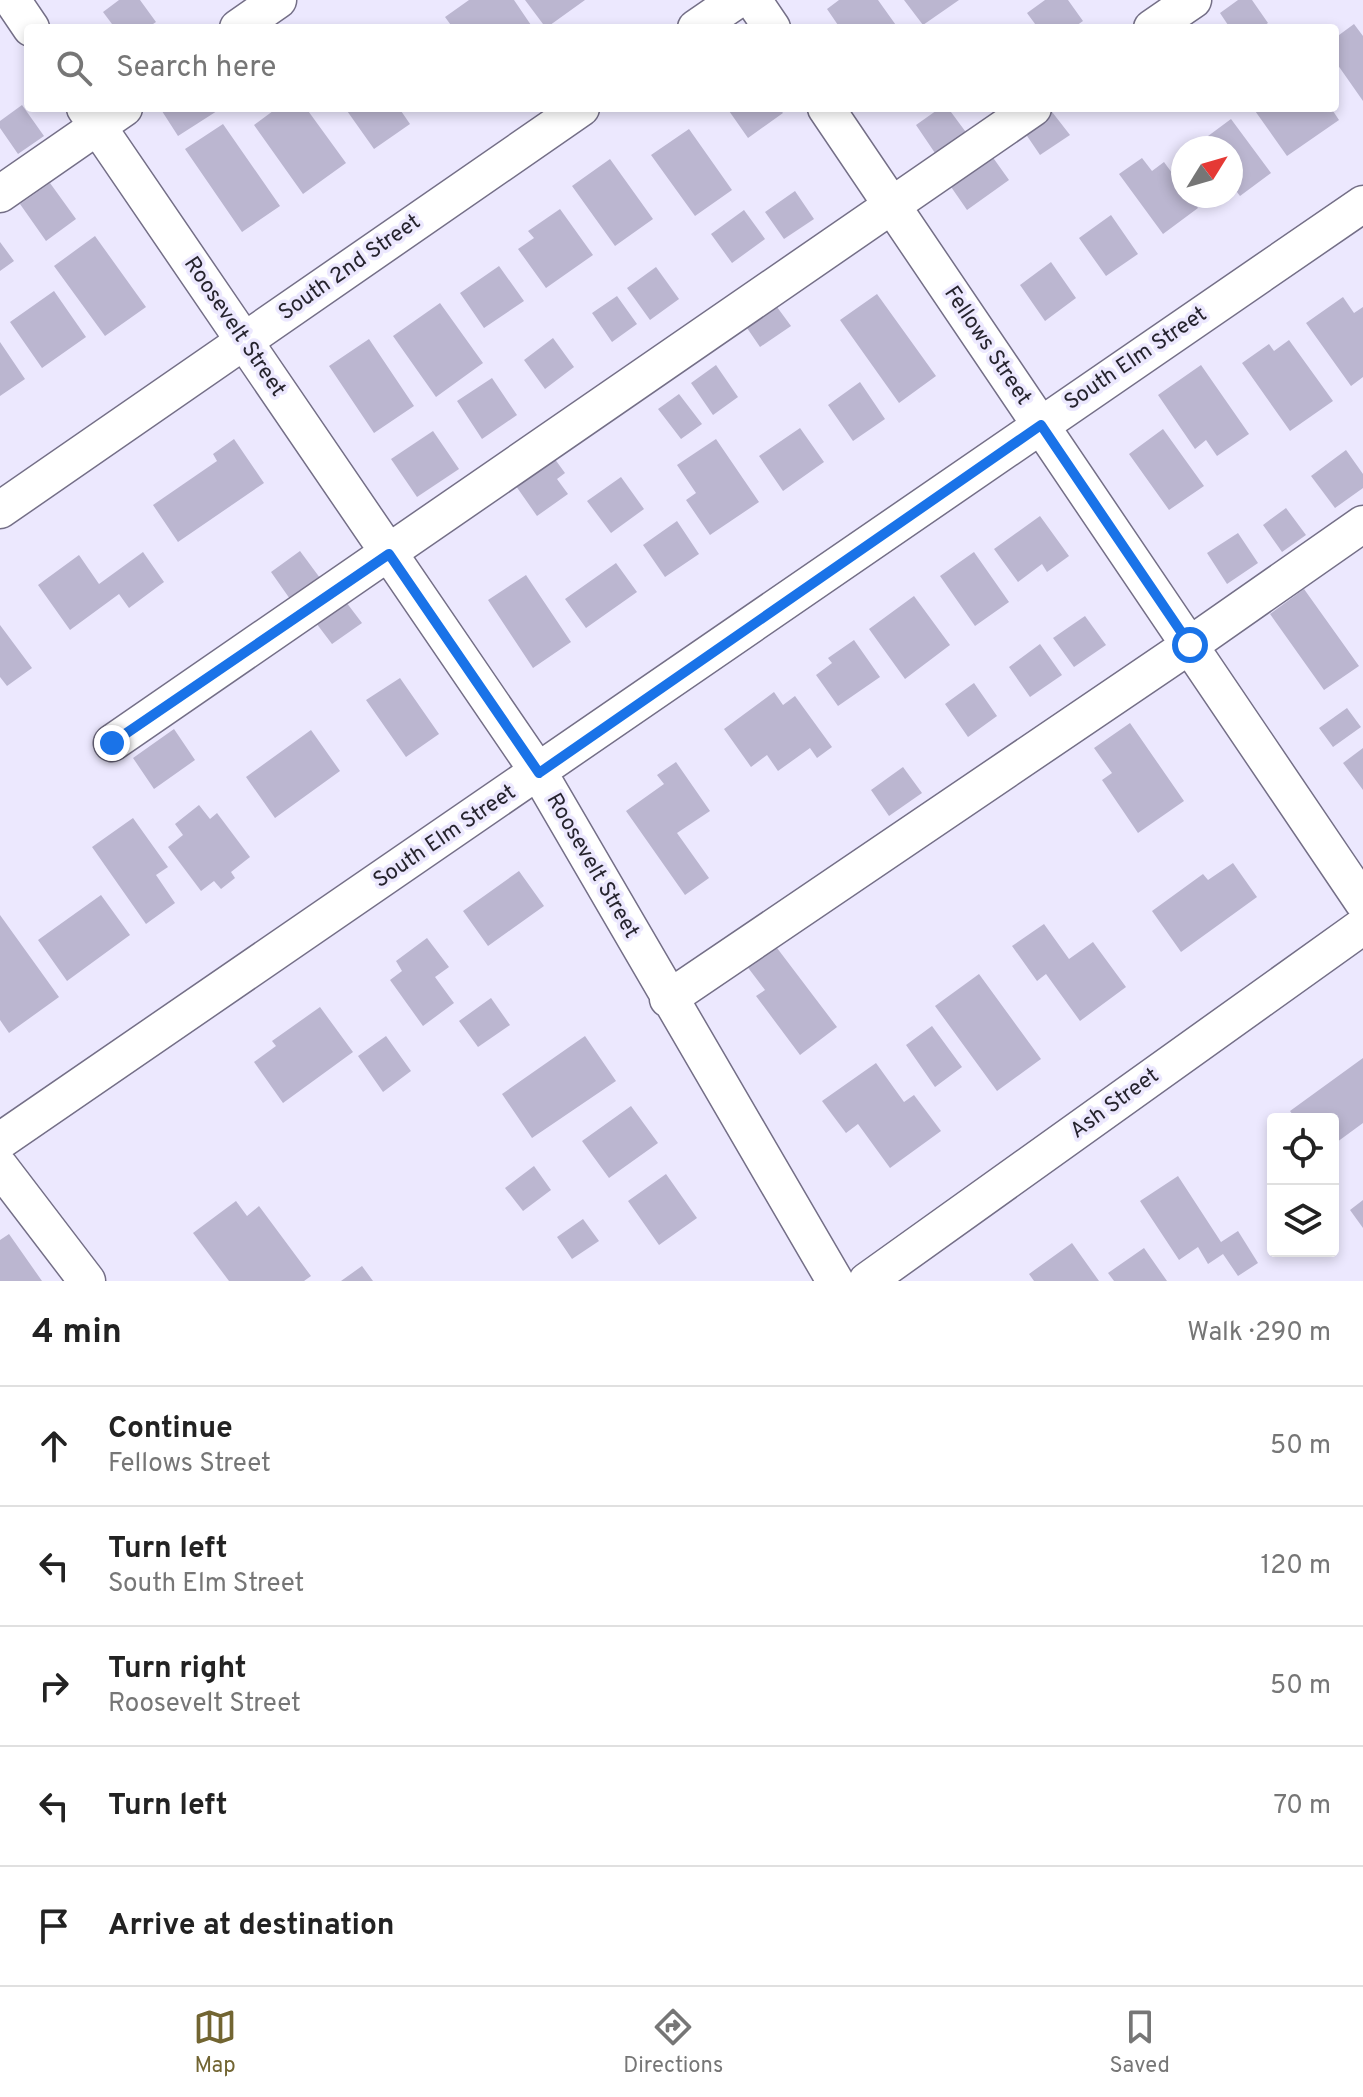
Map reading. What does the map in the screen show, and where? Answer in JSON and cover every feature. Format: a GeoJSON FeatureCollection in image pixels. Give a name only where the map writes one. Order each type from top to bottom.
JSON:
{"type":"FeatureCollection","features":[{"type":"Feature","properties":{"kind":"street"},"geometry":{"type":"LineString","coordinates":[[12,0],[28,24]]}},
{"type":"Feature","properties":{"kind":"street"},"geometry":{"type":"LineString","coordinates":[[244,24],[278,0]]}},
{"type":"Feature","properties":{"kind":"street"},"geometry":{"type":"LineString","coordinates":[[702,24],[737,0]]}},
{"type":"Feature","properties":{"kind":"street"},"geometry":{"type":"LineString","coordinates":[[753,0],[769,24]]}},
{"type":"Feature","properties":{"kind":"street"},"geometry":{"type":"LineString","coordinates":[[1158,24],[1193,0]]}},
{"type":"Feature","properties":{"kind":"street","name":"South 2nd Street"},"geometry":{"type":"LineString","coordinates":[[0,510],[575,112]]}},
{"type":"Feature","properties":{"kind":"street","name":"Fellows Street"},"geometry":{"type":"LineString","coordinates":[[829,112],[1363,902]]}},
{"type":"Feature","properties":{"kind":"street"},"geometry":{"type":"LineString","coordinates":[[112,743],[1027,112]]}},
{"type":"Feature","properties":{"kind":"street"},"geometry":{"type":"LineString","coordinates":[[0,194],[102,114]]}},
{"type":"Feature","properties":{"kind":"street","name":"Roosevelt Street"},"geometry":{"type":"LineString","coordinates":[[102,114],[244,342],[539,773],[835,1281]]}},
{"type":"Feature","properties":{"kind":"street","name":"South Elm Street"},"geometry":{"type":"LineString","coordinates":[[0,1141],[1363,204]]}},
{"type":"Feature","properties":{"kind":"street"},"geometry":{"type":"LineString","coordinates":[[668,999],[1363,524]]}},
{"type":"Feature","properties":{"kind":"street","name":"Ash Street"},"geometry":{"type":"LineString","coordinates":[[867,1281],[1363,926]]}},
{"type":"Feature","properties":{"kind":"street"},"geometry":{"type":"LineString","coordinates":[[0,1167],[87,1281]]}},
{"type":"Feature","properties":{"kind":"building"},"geometry":{"type":"Polygon","coordinates":[[[119,0],[140,0],[156,22],[112,24],[103,12],[119,0]]]}},
{"type":"Feature","properties":{"kind":"building"},"geometry":{"type":"Polygon","coordinates":[[[469,0],[514,0],[530,24],[450,24],[445,17],[469,0]]]}},
{"type":"Feature","properties":{"kind":"building"},"geometry":{"type":"Polygon","coordinates":[[[525,0],[585,0],[552,24],[543,24],[525,0]]]}},
{"type":"Feature","properties":{"kind":"building"},"geometry":{"type":"Polygon","coordinates":[[[839,0],[878,0],[895,24],[837,24],[827,9],[839,0]]]}},
{"type":"Feature","properties":{"kind":"building"},"geometry":{"type":"Polygon","coordinates":[[[904,0],[959,0],[924,24],[904,0]]]}},
{"type":"Feature","properties":{"kind":"building"},"geometry":{"type":"Polygon","coordinates":[[[1045,0],[1068,0],[1083,21],[1079,24],[1035,24],[1027,13],[1045,0]]]}},
{"type":"Feature","properties":{"kind":"building"},"geometry":{"type":"Polygon","coordinates":[[[1238,0],[1252,0],[1268,23],[1227,24],[1220,13],[1238,0]]]}},
{"type":"Feature","properties":{"kind":"building"},"geometry":{"type":"Polygon","coordinates":[[[1354,24],[1363,36],[1363,101],[1339,67],[1339,35],[1354,24]]]}},
{"type":"Feature","properties":{"kind":"building"},"geometry":{"type":"Polygon","coordinates":[[[22,105],[24,112],[44,136],[18,154],[0,128],[0,121],[22,105]]]}},
{"type":"Feature","properties":{"kind":"building"},"geometry":{"type":"Polygon","coordinates":[[[163,112],[215,112],[178,136],[163,112]]]}},
{"type":"Feature","properties":{"kind":"building"},"geometry":{"type":"Polygon","coordinates":[[[272,112],[309,112],[346,163],[303,194],[254,125],[272,112]]]}},
{"type":"Feature","properties":{"kind":"building"},"geometry":{"type":"Polygon","coordinates":[[[348,112],[402,112],[410,124],[374,149],[348,112]]]}},
{"type":"Feature","properties":{"kind":"building"},"geometry":{"type":"Polygon","coordinates":[[[730,112],[783,113],[748,138],[730,112]]]}},
{"type":"Feature","properties":{"kind":"building"},"geometry":{"type":"Polygon","coordinates":[[[934,112],[951,112],[968,135],[937,156],[916,125],[934,112]]]}},
{"type":"Feature","properties":{"kind":"building"},"geometry":{"type":"Polygon","coordinates":[[[1043,112],[1052,112],[1070,135],[1040,155],[1021,127],[1043,112]]]}},
{"type":"Feature","properties":{"kind":"building"},"geometry":{"type":"Polygon","coordinates":[[[1256,112],[1334,112],[1339,120],[1287,156],[1256,112]]]}},
{"type":"Feature","properties":{"kind":"building"},"geometry":{"type":"Polygon","coordinates":[[[1231,119],[1271,173],[1243,194],[1243,136],[1208,136],[1231,119]]]}},
{"type":"Feature","properties":{"kind":"building"},"geometry":{"type":"Polygon","coordinates":[[[223,124],[280,206],[242,232],[185,149],[223,124]]]}},
{"type":"Feature","properties":{"kind":"building"},"geometry":{"type":"Polygon","coordinates":[[[689,129],[732,190],[695,216],[651,155],[689,129]]]}},
{"type":"Feature","properties":{"kind":"building"},"geometry":{"type":"Polygon","coordinates":[[[989,152],[1009,180],[967,210],[947,181],[989,152]]]}},
{"type":"Feature","properties":{"kind":"building"},"geometry":{"type":"Polygon","coordinates":[[[1142,158],[1152,171],[1164,162],[1171,172],[1171,208],[1198,208],[1163,234],[1119,174],[1142,158]]]}},
{"type":"Feature","properties":{"kind":"building"},"geometry":{"type":"Polygon","coordinates":[[[610,159],[653,219],[615,246],[572,186],[610,159]]]}},
{"type":"Feature","properties":{"kind":"building"},"geometry":{"type":"Polygon","coordinates":[[[50,183],[76,219],[46,241],[20,204],[50,183]]]}},
{"type":"Feature","properties":{"kind":"building"},"geometry":{"type":"Polygon","coordinates":[[[795,191],[814,219],[784,239],[765,212],[795,191]]]}},
{"type":"Feature","properties":{"kind":"building"},"geometry":{"type":"Polygon","coordinates":[[[560,209],[593,255],[546,288],[518,249],[534,238],[528,231],[560,209]]]}},
{"type":"Feature","properties":{"kind":"building"},"geometry":{"type":"Polygon","coordinates":[[[744,210],[765,239],[732,263],[711,234],[744,210]]]}},
{"type":"Feature","properties":{"kind":"building"},"geometry":{"type":"Polygon","coordinates":[[[1111,215],[1138,254],[1106,276],[1079,238],[1111,215]]]}},
{"type":"Feature","properties":{"kind":"building"},"geometry":{"type":"Polygon","coordinates":[[[95,236],[146,307],[105,336],[54,266],[95,236]]]}},
{"type":"Feature","properties":{"kind":"building"},"geometry":{"type":"Polygon","coordinates":[[[0,242],[14,261],[0,271],[0,242]]]}},
{"type":"Feature","properties":{"kind":"building"},"geometry":{"type":"Polygon","coordinates":[[[1051,262],[1076,298],[1045,321],[1020,285],[1051,262]]]}},
{"type":"Feature","properties":{"kind":"building"},"geometry":{"type":"Polygon","coordinates":[[[499,266],[524,301],[484,328],[460,293],[499,266]]]}},
{"type":"Feature","properties":{"kind":"building"},"geometry":{"type":"Polygon","coordinates":[[[656,267],[679,299],[650,320],[627,288],[656,267]]]}},
{"type":"Feature","properties":{"kind":"building"},"geometry":{"type":"Polygon","coordinates":[[[54,291],[86,337],[42,368],[10,322],[54,291]]]}},
{"type":"Feature","properties":{"kind":"building"},"geometry":{"type":"Polygon","coordinates":[[[877,294],[936,376],[899,403],[840,320],[877,294]]]}},
{"type":"Feature","properties":{"kind":"building"},"geometry":{"type":"Polygon","coordinates":[[[617,296],[637,324],[612,342],[592,313],[617,296]]]}},
{"type":"Feature","properties":{"kind":"building"},"geometry":{"type":"Polygon","coordinates":[[[1343,297],[1354,313],[1363,307],[1363,377],[1351,386],[1306,323],[1343,297]]]}},
{"type":"Feature","properties":{"kind":"building"},"geometry":{"type":"Polygon","coordinates":[[[440,303],[483,363],[436,397],[393,336],[440,303]]]}},
{"type":"Feature","properties":{"kind":"building"},"geometry":{"type":"Polygon","coordinates":[[[777,307],[791,326],[760,347],[747,328],[777,307]]]}},
{"type":"Feature","properties":{"kind":"building"},"geometry":{"type":"Polygon","coordinates":[[[553,338],[574,367],[545,389],[524,360],[553,338]]]}},
{"type":"Feature","properties":{"kind":"building"},"geometry":{"type":"Polygon","coordinates":[[[369,339],[414,406],[374,433],[329,366],[369,339]]]}},
{"type":"Feature","properties":{"kind":"building"},"geometry":{"type":"Polygon","coordinates":[[[1289,340],[1333,401],[1290,431],[1242,363],[1269,344],[1274,351],[1289,340]]]}},
{"type":"Feature","properties":{"kind":"building"},"geometry":{"type":"Polygon","coordinates":[[[0,342],[25,379],[0,396],[0,342]]]}},
{"type":"Feature","properties":{"kind":"building"},"geometry":{"type":"Polygon","coordinates":[[[716,365],[738,397],[713,415],[691,383],[716,365]]]}},
{"type":"Feature","properties":{"kind":"building"},"geometry":{"type":"Polygon","coordinates":[[[1201,365],[1249,434],[1217,456],[1206,440],[1195,449],[1158,395],[1201,365]]]}},
{"type":"Feature","properties":{"kind":"building"},"geometry":{"type":"Polygon","coordinates":[[[492,378],[517,415],[482,439],[457,401],[492,378]]]}},
{"type":"Feature","properties":{"kind":"building"},"geometry":{"type":"Polygon","coordinates":[[[860,382],[885,419],[853,441],[828,405],[860,382]]]}},
{"type":"Feature","properties":{"kind":"building"},"geometry":{"type":"Polygon","coordinates":[[[679,394],[702,424],[681,439],[658,409],[679,394]]]}},
{"type":"Feature","properties":{"kind":"building"},"geometry":{"type":"Polygon","coordinates":[[[800,428],[824,462],[783,491],[759,456],[800,428]]]}},
{"type":"Feature","properties":{"kind":"building"},"geometry":{"type":"Polygon","coordinates":[[[1163,429],[1204,486],[1169,510],[1129,454],[1163,429]]]}},
{"type":"Feature","properties":{"kind":"building"},"geometry":{"type":"Polygon","coordinates":[[[433,431],[459,469],[417,497],[391,459],[433,431]]]}},
{"type":"Feature","properties":{"kind":"building"},"geometry":{"type":"Polygon","coordinates":[[[234,439],[264,483],[178,542],[153,505],[217,461],[213,454],[234,439]]]}},
{"type":"Feature","properties":{"kind":"building"},"geometry":{"type":"Polygon","coordinates":[[[716,439],[759,502],[710,535],[686,500],[696,493],[677,465],[716,439]]]}},
{"type":"Feature","properties":{"kind":"building"},"geometry":{"type":"Polygon","coordinates":[[[1346,450],[1363,474],[1363,488],[1335,508],[1311,476],[1346,450]]]}},
{"type":"Feature","properties":{"kind":"building"},"geometry":{"type":"Polygon","coordinates":[[[549,451],[565,473],[557,479],[568,494],[537,516],[511,479],[549,451]]]}},
{"type":"Feature","properties":{"kind":"building"},"geometry":{"type":"Polygon","coordinates":[[[621,477],[644,509],[611,533],[587,501],[621,477]]]}},
{"type":"Feature","properties":{"kind":"building"},"geometry":{"type":"Polygon","coordinates":[[[1286,508],[1306,535],[1282,552],[1263,525],[1286,508]]]}},
{"type":"Feature","properties":{"kind":"building"},"geometry":{"type":"Polygon","coordinates":[[[1040,516],[1069,556],[1047,572],[1042,564],[1018,582],[994,549],[1040,516]]]}},
{"type":"Feature","properties":{"kind":"building"},"geometry":{"type":"Polygon","coordinates":[[[677,521],[699,554],[665,577],[643,545],[677,521]]]}},
{"type":"Feature","properties":{"kind":"building"},"geometry":{"type":"Polygon","coordinates":[[[1238,533],[1258,563],[1227,584],[1207,553],[1238,533]]]}},
{"type":"Feature","properties":{"kind":"building"},"geometry":{"type":"Polygon","coordinates":[[[300,551],[320,578],[290,599],[271,572],[300,551]]]}},
{"type":"Feature","properties":{"kind":"building"},"geometry":{"type":"Polygon","coordinates":[[[143,552],[164,582],[129,608],[119,594],[70,630],[38,585],[79,555],[99,584],[143,552]]]}},
{"type":"Feature","properties":{"kind":"building"},"geometry":{"type":"Polygon","coordinates":[[[974,552],[1009,602],[975,626],[940,576],[974,552]]]}},
{"type":"Feature","properties":{"kind":"building"},"geometry":{"type":"Polygon","coordinates":[[[616,563],[637,592],[586,628],[565,599],[616,563]]]}},
{"type":"Feature","properties":{"kind":"building"},"geometry":{"type":"Polygon","coordinates":[[[526,575],[571,642],[533,668],[488,600],[526,575]]]}},
{"type":"Feature","properties":{"kind":"building"},"geometry":{"type":"Polygon","coordinates":[[[1304,589],[1359,666],[1324,690],[1270,614],[1304,589]]]}},
{"type":"Feature","properties":{"kind":"building"},"geometry":{"type":"Polygon","coordinates":[[[914,596],[950,645],[905,679],[869,629],[914,596]]]}},
{"type":"Feature","properties":{"kind":"building"},"geometry":{"type":"Polygon","coordinates":[[[343,598],[362,623],[332,644],[313,619],[343,598]]]}},
{"type":"Feature","properties":{"kind":"building"},"geometry":{"type":"Polygon","coordinates":[[[1085,616],[1106,645],[1074,667],[1053,638],[1085,616]]]}},
{"type":"Feature","properties":{"kind":"building"},"geometry":{"type":"Polygon","coordinates":[[[0,625],[32,668],[7,686],[0,677],[0,625]]]}},
{"type":"Feature","properties":{"kind":"building"},"geometry":{"type":"Polygon","coordinates":[[[854,640],[880,677],[838,706],[816,675],[832,663],[828,658],[854,640]]]}},
{"type":"Feature","properties":{"kind":"building"},"geometry":{"type":"Polygon","coordinates":[[[1040,644],[1062,675],[1030,697],[1009,667],[1040,644]]]}},
{"type":"Feature","properties":{"kind":"building"},"geometry":{"type":"Polygon","coordinates":[[[400,678],[439,734],[406,757],[366,700],[400,678]]]}},
{"type":"Feature","properties":{"kind":"building"},"geometry":{"type":"Polygon","coordinates":[[[974,683],[997,716],[968,737],[945,704],[974,683]]]}},
{"type":"Feature","properties":{"kind":"building"},"geometry":{"type":"Polygon","coordinates":[[[774,692],[783,705],[795,696],[832,747],[817,758],[810,748],[778,771],[767,755],[751,767],[724,729],[774,692]]]}},
{"type":"Feature","properties":{"kind":"building"},"geometry":{"type":"Polygon","coordinates":[[[1347,708],[1361,727],[1333,747],[1319,728],[1347,708]]]}},
{"type":"Feature","properties":{"kind":"building"},"geometry":{"type":"Polygon","coordinates":[[[1130,723],[1184,801],[1138,833],[1102,780],[1112,773],[1094,748],[1130,723]]]}},
{"type":"Feature","properties":{"kind":"building"},"geometry":{"type":"Polygon","coordinates":[[[174,729],[195,760],[154,789],[133,758],[174,729]]]}},
{"type":"Feature","properties":{"kind":"building"},"geometry":{"type":"Polygon","coordinates":[[[311,730],[340,771],[275,818],[246,777],[311,730]]]}},
{"type":"Feature","properties":{"kind":"building"},"geometry":{"type":"Polygon","coordinates":[[[1363,748],[1363,790],[1343,763],[1363,748]]]}},
{"type":"Feature","properties":{"kind":"building"},"geometry":{"type":"Polygon","coordinates":[[[676,762],[710,811],[677,833],[709,878],[685,895],[626,811],[664,784],[657,775],[676,762]]]}},
{"type":"Feature","properties":{"kind":"building"},"geometry":{"type":"Polygon","coordinates":[[[903,767],[922,793],[889,816],[871,790],[903,767]]]}},
{"type":"Feature","properties":{"kind":"building"},"geometry":{"type":"Polygon","coordinates":[[[199,805],[210,819],[217,813],[250,857],[231,872],[235,878],[221,889],[214,881],[201,891],[168,847],[183,835],[175,824],[199,805]]]}},
{"type":"Feature","properties":{"kind":"building"},"geometry":{"type":"Polygon","coordinates":[[[133,818],[168,867],[156,875],[175,903],[146,924],[92,847],[133,818]]]}},
{"type":"Feature","properties":{"kind":"building"},"geometry":{"type":"Polygon","coordinates":[[[1233,863],[1257,897],[1181,952],[1152,911],[1203,874],[1208,880],[1233,863]]]}},
{"type":"Feature","properties":{"kind":"building"},"geometry":{"type":"Polygon","coordinates":[[[519,871],[544,906],[488,946],[463,911],[519,871]]]}},
{"type":"Feature","properties":{"kind":"building"},"geometry":{"type":"Polygon","coordinates":[[[101,895],[130,935],[67,981],[38,940],[101,895]]]}},
{"type":"Feature","properties":{"kind":"building"},"geometry":{"type":"Polygon","coordinates":[[[0,915],[59,997],[9,1033],[0,1020],[0,915]]]}},
{"type":"Feature","properties":{"kind":"building"},"geometry":{"type":"Polygon","coordinates":[[[1044,924],[1069,959],[1093,942],[1126,987],[1080,1021],[1046,974],[1037,981],[1012,946],[1044,924]]]}},
{"type":"Feature","properties":{"kind":"building"},"geometry":{"type":"Polygon","coordinates":[[[427,938],[449,967],[435,977],[454,1003],[423,1026],[390,980],[402,971],[396,961],[427,938]]]}},
{"type":"Feature","properties":{"kind":"building"},"geometry":{"type":"Polygon","coordinates":[[[774,944],[837,1027],[800,1055],[756,996],[765,990],[746,965],[774,944]]]}},
{"type":"Feature","properties":{"kind":"building"},"geometry":{"type":"Polygon","coordinates":[[[979,974],[1041,1059],[997,1091],[935,1006],[979,974]]]}},
{"type":"Feature","properties":{"kind":"building"},"geometry":{"type":"Polygon","coordinates":[[[491,998],[510,1025],[478,1047],[459,1021],[491,998]]]}},
{"type":"Feature","properties":{"kind":"building"},"geometry":{"type":"Polygon","coordinates":[[[320,1007],[353,1052],[283,1103],[254,1062],[276,1046],[272,1041],[320,1007]]]}},
{"type":"Feature","properties":{"kind":"building"},"geometry":{"type":"Polygon","coordinates":[[[932,1026],[962,1067],[935,1087],[906,1045],[932,1026]]]}},
{"type":"Feature","properties":{"kind":"building"},"geometry":{"type":"Polygon","coordinates":[[[386,1036],[411,1071],[383,1092],[358,1056],[386,1036]]]}},
{"type":"Feature","properties":{"kind":"building"},"geometry":{"type":"Polygon","coordinates":[[[585,1036],[616,1081],[532,1138],[502,1094],[585,1036]]]}},
{"type":"Feature","properties":{"kind":"building"},"geometry":{"type":"Polygon","coordinates":[[[1363,1058],[1363,1123],[1339,1141],[1339,1113],[1290,1111],[1363,1058]]]}},
{"type":"Feature","properties":{"kind":"building"},"geometry":{"type":"Polygon","coordinates":[[[876,1063],[904,1102],[914,1095],[941,1131],[890,1168],[858,1124],[846,1133],[822,1101],[876,1063]]]}},
{"type":"Feature","properties":{"kind":"building"},"geometry":{"type":"Polygon","coordinates":[[[631,1106],[658,1143],[609,1178],[582,1141],[631,1106]]]}},
{"type":"Feature","properties":{"kind":"building"},"geometry":{"type":"Polygon","coordinates":[[[534,1166],[551,1190],[523,1211],[505,1188],[534,1166]]]}},
{"type":"Feature","properties":{"kind":"building"},"geometry":{"type":"Polygon","coordinates":[[[666,1174],[697,1218],[659,1245],[628,1201],[666,1174]]]}},
{"type":"Feature","properties":{"kind":"building"},"geometry":{"type":"Polygon","coordinates":[[[1178,1176],[1221,1242],[1238,1231],[1258,1263],[1238,1276],[1223,1254],[1208,1264],[1198,1247],[1179,1260],[1140,1201],[1178,1176]]]}},
{"type":"Feature","properties":{"kind":"building"},"geometry":{"type":"Polygon","coordinates":[[[1363,1200],[1363,1228],[1350,1210],[1363,1200]]]}},
{"type":"Feature","properties":{"kind":"building"},"geometry":{"type":"Polygon","coordinates":[[[236,1201],[247,1216],[259,1206],[311,1276],[304,1281],[229,1281],[193,1233],[236,1201]]]}},
{"type":"Feature","properties":{"kind":"building"},"geometry":{"type":"Polygon","coordinates":[[[583,1219],[599,1241],[572,1259],[557,1237],[583,1219]]]}},
{"type":"Feature","properties":{"kind":"building"},"geometry":{"type":"Polygon","coordinates":[[[9,1234],[42,1281],[0,1281],[0,1240],[9,1234]]]}},
{"type":"Feature","properties":{"kind":"building"},"geometry":{"type":"Polygon","coordinates":[[[1072,1243],[1099,1281],[1034,1281],[1029,1274],[1072,1243]]]}},
{"type":"Feature","properties":{"kind":"building"},"geometry":{"type":"Polygon","coordinates":[[[1144,1248],[1167,1281],[1114,1281],[1108,1273],[1144,1248]]]}},
{"type":"Feature","properties":{"kind":"building"},"geometry":{"type":"Polygon","coordinates":[[[362,1266],[373,1281],[341,1281],[362,1266]]]}},
{"type":"Feature","properties":{"kind":"route"},"geometry":{"type":"LineString","coordinates":[[112,743],[389,554],[539,773],[1041,425],[1190,645]]}}]}
